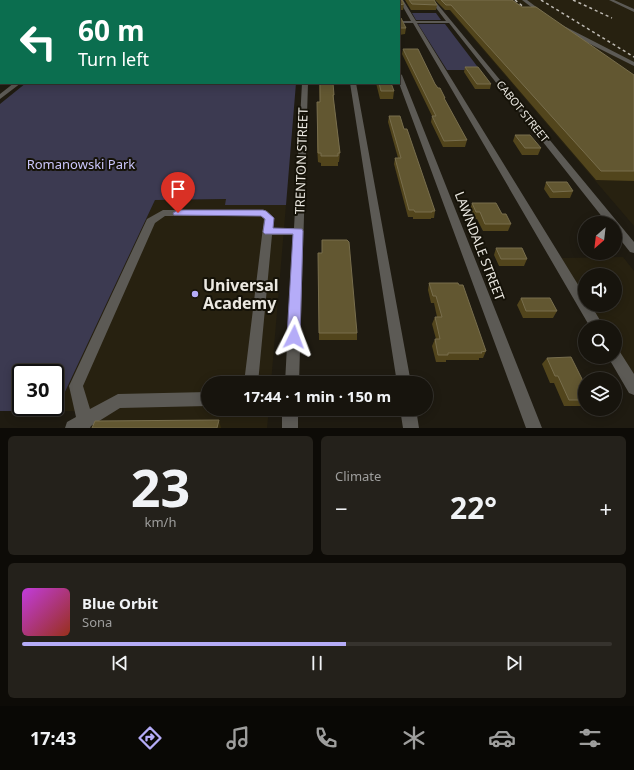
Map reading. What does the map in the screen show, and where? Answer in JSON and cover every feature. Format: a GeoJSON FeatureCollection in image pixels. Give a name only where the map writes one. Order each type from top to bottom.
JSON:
{"type":"FeatureCollection","features":[{"type":"Feature","properties":{"kind":"street"},"geometry":{"type":"LineString","coordinates":[[401,0],[593,320]]}},
{"type":"Feature","properties":{"kind":"street","name":"CABOT STREET"},"geometry":{"type":"LineString","coordinates":[[432,0],[607,216]]}},
{"type":"Feature","properties":{"kind":"street"},"geometry":{"type":"LineString","coordinates":[[524,0],[549,17]]}},
{"type":"Feature","properties":{"kind":"street"},"geometry":{"type":"LineString","coordinates":[[611,0],[634,10]]}},
{"type":"Feature","properties":{"kind":"street"},"geometry":{"type":"LineString","coordinates":[[400,22],[450,22]]}},
{"type":"Feature","properties":{"kind":"street"},"geometry":{"type":"LineString","coordinates":[[555,22],[578,36],[634,64]]}},
{"type":"Feature","properties":{"kind":"street","name":"LAWNDALE STREET"},"geometry":{"type":"LineString","coordinates":[[400,78],[534,428]]}},
{"type":"Feature","properties":{"kind":"street"},"geometry":{"type":"LineString","coordinates":[[0,96],[17,84]]}},
{"type":"Feature","properties":{"kind":"street","name":"TRENTON STREET"},"geometry":{"type":"LineString","coordinates":[[292,376],[305,84]]}},
{"type":"Feature","properties":{"kind":"street"},"geometry":{"type":"LineString","coordinates":[[353,84],[403,376]]}},
{"type":"Feature","properties":{"kind":"street"},"geometry":{"type":"LineString","coordinates":[[201,399],[118,401],[80,426],[76,386],[151,221],[163,213],[263,213],[269,218],[252,376]]}},
{"type":"Feature","properties":{"kind":"street"},"geometry":{"type":"LineString","coordinates":[[268,232],[298,231]]}},
{"type":"Feature","properties":{"kind":"street"},"geometry":{"type":"LineString","coordinates":[[622,234],[634,249]]}},
{"type":"Feature","properties":{"kind":"street"},"geometry":{"type":"LineString","coordinates":[[620,364],[634,388]]}},
{"type":"Feature","properties":{"kind":"street"},"geometry":{"type":"LineString","coordinates":[[290,416],[290,428]]}},
{"type":"Feature","properties":{"kind":"street"},"geometry":{"type":"LineString","coordinates":[[409,416],[411,428]]}},
{"type":"Feature","properties":{"kind":"shaded area"},"geometry":{"type":"Polygon","coordinates":[[[440,0],[634,0],[634,226],[440,0]]]}},
{"type":"Feature","properties":{"kind":"shaded area","name":"Universal Academy"},"geometry":{"type":"Polygon","coordinates":[[[227,199],[226,205],[286,205],[272,376],[201,376],[201,416],[268,416],[267,428],[71,428],[78,411],[64,411],[64,394],[155,200],[227,199]]]}},
{"type":"Feature","properties":{"kind":"shaded area"},"geometry":{"type":"Polygon","coordinates":[[[622,257],[634,271],[634,377],[622,357],[622,320],[599,320],[594,312],[622,312],[622,268],[578,268],[578,286],[561,258],[578,258],[578,260],[622,260],[622,257]]]}},
{"type":"Feature","properties":{"kind":"green space"},"geometry":{"type":"Polygon","coordinates":[[[412,13],[436,13],[441,20],[416,20],[412,13]]]}},
{"type":"Feature","properties":{"kind":"green space"},"geometry":{"type":"Polygon","coordinates":[[[418,24],[445,24],[480,70],[447,70],[418,24]]]}},
{"type":"Feature","properties":{"kind":"green space","name":"Romanowski Park"},"geometry":{"type":"Polygon","coordinates":[[[25,84],[296,84],[286,205],[225,205],[226,199],[155,200],[64,394],[64,364],[12,364],[12,411],[0,411],[0,104],[25,84]]]}},
{"type":"Feature","properties":{"kind":"building"},"geometry":{"type":"Polygon","coordinates":[[[400,0],[402,0],[404,4],[400,5],[400,0]]]}},
{"type":"Feature","properties":{"kind":"building"},"geometry":{"type":"Polygon","coordinates":[[[409,0],[434,0],[437,5],[412,4],[409,0]]]}},
{"type":"Feature","properties":{"kind":"building"},"geometry":{"type":"Polygon","coordinates":[[[441,0],[512,0],[522,7],[536,7],[634,75],[634,171],[601,171],[451,5],[446,5],[441,0]]]}},
{"type":"Feature","properties":{"kind":"building"},"geometry":{"type":"Polygon","coordinates":[[[400,18],[401,18],[406,28],[400,28],[400,18]]]}},
{"type":"Feature","properties":{"kind":"building"},"geometry":{"type":"Polygon","coordinates":[[[403,49],[418,49],[435,84],[438,88],[440,88],[467,140],[444,141],[432,116],[436,116],[403,49]]]}},
{"type":"Feature","properties":{"kind":"building"},"geometry":{"type":"Polygon","coordinates":[[[465,67],[478,67],[491,84],[477,84],[465,67]]]}},
{"type":"Feature","properties":{"kind":"building"},"geometry":{"type":"Polygon","coordinates":[[[320,84],[333,84],[340,153],[338,153],[338,156],[321,156],[321,153],[318,153],[317,102],[320,102],[320,84]]]}},
{"type":"Feature","properties":{"kind":"building"},"geometry":{"type":"Polygon","coordinates":[[[379,84],[391,84],[394,91],[381,91],[379,84]]]}},
{"type":"Feature","properties":{"kind":"building"},"geometry":{"type":"Polygon","coordinates":[[[389,116],[400,116],[404,129],[407,129],[435,211],[415,212],[414,210],[409,210],[395,158],[401,158],[389,116]]]}},
{"type":"Feature","properties":{"kind":"building"},"geometry":{"type":"Polygon","coordinates":[[[515,135],[530,135],[541,148],[525,148],[515,135]]]}},
{"type":"Feature","properties":{"kind":"building"},"geometry":{"type":"Polygon","coordinates":[[[546,182],[567,182],[573,191],[553,192],[546,182]]]}},
{"type":"Feature","properties":{"kind":"building"},"geometry":{"type":"Polygon","coordinates":[[[472,203],[496,203],[502,214],[506,214],[511,224],[485,224],[480,212],[476,212],[472,203]]]}},
{"type":"Feature","properties":{"kind":"building"},"geometry":{"type":"Polygon","coordinates":[[[322,240],[347,240],[349,242],[357,333],[319,333],[318,253],[322,253],[322,240]]]}},
{"type":"Feature","properties":{"kind":"building"},"geometry":{"type":"Polygon","coordinates":[[[496,248],[522,248],[527,259],[501,259],[496,248]]]}},
{"type":"Feature","properties":{"kind":"building"},"geometry":{"type":"Polygon","coordinates":[[[429,283],[458,283],[459,285],[463,285],[486,351],[481,352],[482,353],[448,353],[448,355],[438,355],[435,339],[440,339],[435,317],[442,317],[436,296],[433,296],[429,283]]]}},
{"type":"Feature","properties":{"kind":"building"},"geometry":{"type":"Polygon","coordinates":[[[521,298],[550,298],[557,311],[526,311],[521,298]]]}},
{"type":"Feature","properties":{"kind":"building"},"geometry":{"type":"Polygon","coordinates":[[[571,357],[578,372],[578,400],[569,400],[558,376],[555,376],[547,358],[571,357]]]}},
{"type":"Feature","properties":{"kind":"building"},"geometry":{"type":"Polygon","coordinates":[[[219,420],[217,428],[92,428],[95,421],[219,420]]]}},
{"type":"Feature","properties":{"kind":"railway"},"geometry":{"type":"LineString","coordinates":[[515,0],[531,13]]}},
{"type":"Feature","properties":{"kind":"railway"},"geometry":{"type":"LineString","coordinates":[[541,0],[634,57]]}},
{"type":"Feature","properties":{"kind":"railway"},"geometry":{"type":"LineString","coordinates":[[573,0],[612,18]]}},
{"type":"Feature","properties":{"kind":"place","name":"Universal Academy"},"geometry":{"type":"Point","coordinates":[195,294]}},
{"type":"Feature","properties":{"kind":"route"},"geometry":{"type":"LineString","coordinates":[[178,213],[263,213],[269,218],[268,232],[298,231],[294,337]]}}]}
